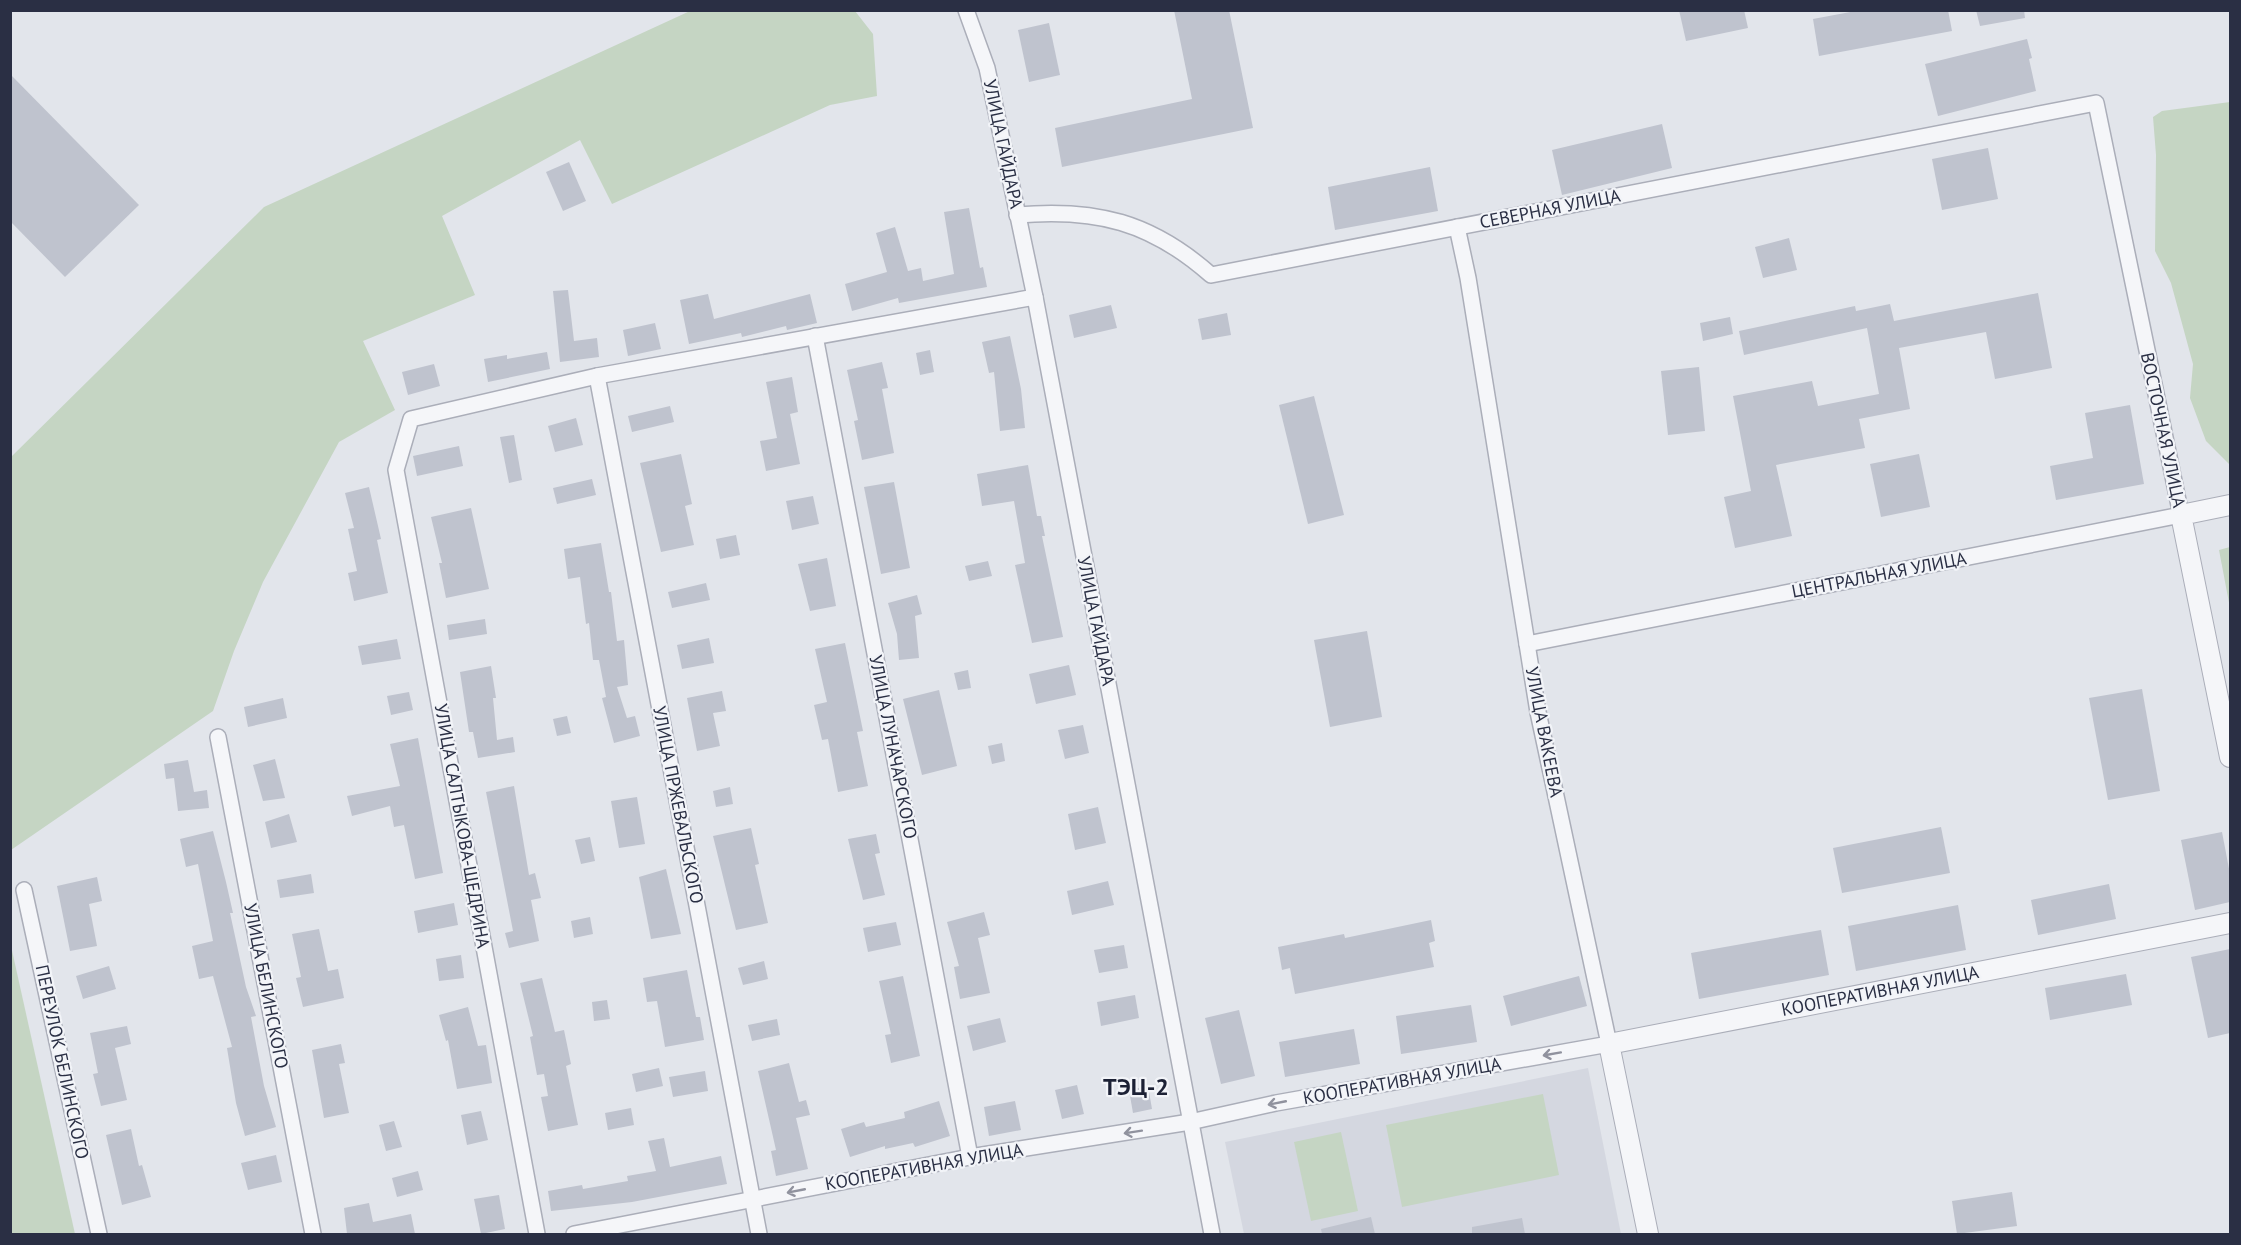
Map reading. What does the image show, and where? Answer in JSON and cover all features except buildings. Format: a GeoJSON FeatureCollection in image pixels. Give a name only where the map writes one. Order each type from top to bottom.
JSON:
{"type":"FeatureCollection","features":[{"type":"Feature","properties":{"kind":"street","name":"УЛИЦА ГАЙДАРА"},"geometry":{"type":"LineString","coordinates":[[966,10],[987,68],[1035,297],[1212,1234]]}},
{"type":"Feature","properties":{"kind":"street","name":"СЕВЕРНАЯ УЛИЦА"},"geometry":{"type":"LineString","coordinates":[[1017,215],[1070,212],[1118,220],[1190,256],[1211,275],[2096,103]]}},
{"type":"Feature","properties":{"kind":"street","name":"ВОСТОЧНАЯ УЛИЦА"},"geometry":{"type":"LineString","coordinates":[[2096,103],[2230,757]]}},
{"type":"Feature","properties":{"kind":"street","name":"УЛИЦА ВАКЕЕВА"},"geometry":{"type":"LineString","coordinates":[[1457,227],[1468,278],[1538,711],[1648,1234]]}},
{"type":"Feature","properties":{"kind":"street"},"geometry":{"type":"LineString","coordinates":[[597,376],[1035,297]]}},
{"type":"Feature","properties":{"kind":"street","name":"УЛИЦА ЛУНАЧАРСКОГО"},"geometry":{"type":"LineString","coordinates":[[815,336],[970,1157]]}},
{"type":"Feature","properties":{"kind":"street","name":"УЛИЦА САЛТЫКОВА-ЩЕДРИНА"},"geometry":{"type":"LineString","coordinates":[[537,1234],[396,470],[411,419],[597,376]]}},
{"type":"Feature","properties":{"kind":"street","name":"УЛИЦА ПРЖЕВАЛЬСКОГО"},"geometry":{"type":"LineString","coordinates":[[597,376],[759,1234]]}},
{"type":"Feature","properties":{"kind":"street","name":"ЦЕНТРАЛЬНАЯ УЛИЦА"},"geometry":{"type":"LineString","coordinates":[[1527,644],[2230,505]]}},
{"type":"Feature","properties":{"kind":"street","name":"УЛИЦА БЕЛИНСКОГО"},"geometry":{"type":"LineString","coordinates":[[218,737],[313,1234]]}},
{"type":"Feature","properties":{"kind":"street","name":"ПЕРЕУЛОК БЕЛИНСКОГО"},"geometry":{"type":"LineString","coordinates":[[24,890],[99,1234]]}},
{"type":"Feature","properties":{"kind":"street","name":"КООПЕРАТИВНАЯ УЛИЦА"},"geometry":{"type":"LineString","coordinates":[[574,1234],[970,1157],[1190,1122],[1276,1103],[1609,1044],[2230,923]]}},
{"type":"Feature","properties":{"kind":"shaded area"},"geometry":{"type":"Polygon","coordinates":[[[1588,1068],[1621,1234],[1244,1234],[1225,1142],[1588,1068]]]}},
{"type":"Feature","properties":{"kind":"green space"},"geometry":{"type":"Polygon","coordinates":[[[690,11],[855,11],[873,34],[877,96],[830,105],[612,204],[580,140],[442,216],[475,295],[363,341],[395,410],[339,442],[263,582],[234,651],[213,711],[11,850],[11,457],[264,207],[690,11]]]}},
{"type":"Feature","properties":{"kind":"green space"},"geometry":{"type":"Polygon","coordinates":[[[2230,102],[2230,465],[2206,441],[2190,398],[2193,364],[2171,283],[2155,251],[2156,155],[2153,117],[2162,111],[2230,102]]]}},
{"type":"Feature","properties":{"kind":"green space"},"geometry":{"type":"Polygon","coordinates":[[[2230,547],[2230,608],[2219,550],[2230,547]]]}},
{"type":"Feature","properties":{"kind":"green space"},"geometry":{"type":"Polygon","coordinates":[[[11,946],[75,1234],[11,1234],[11,946]]]}},
{"type":"Feature","properties":{"kind":"green space"},"geometry":{"type":"Polygon","coordinates":[[[1543,1094],[1559,1175],[1402,1207],[1386,1125],[1543,1094]]]}},
{"type":"Feature","properties":{"kind":"green space"},"geometry":{"type":"Polygon","coordinates":[[[1341,1132],[1358,1211],[1311,1221],[1294,1142],[1341,1132]]]}},
{"type":"Feature","properties":{"kind":"district","name":"ТЭЦ-2"},"geometry":{"type":"Point","coordinates":[1136,1087]}}]}
